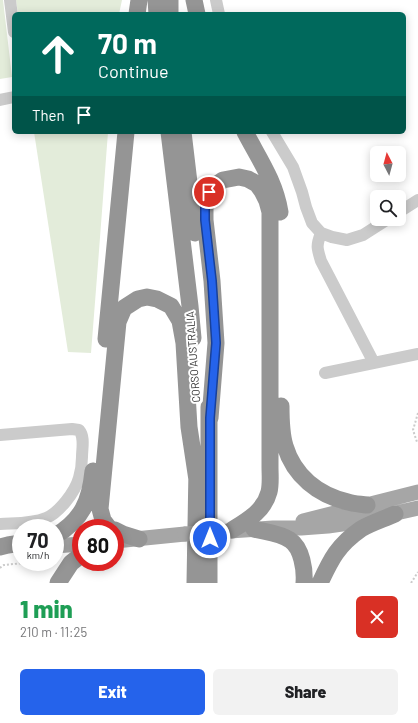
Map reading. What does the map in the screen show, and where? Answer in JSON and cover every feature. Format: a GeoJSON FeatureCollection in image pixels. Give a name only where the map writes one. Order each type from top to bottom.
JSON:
{"type":"FeatureCollection","features":[{"type":"Feature","properties":{"kind":"highway"},"geometry":{"type":"LineString","coordinates":[[138,12],[139,0]]}},
{"type":"Feature","properties":{"kind":"highway"},"geometry":{"type":"LineString","coordinates":[[156,0],[157,12]]}},
{"type":"Feature","properties":{"kind":"highway"},"geometry":{"type":"LineString","coordinates":[[170,0],[170,12]]}},
{"type":"Feature","properties":{"kind":"highway"},"geometry":{"type":"LineString","coordinates":[[194,0],[197,12]]}},
{"type":"Feature","properties":{"kind":"highway"},"geometry":{"type":"LineString","coordinates":[[64,530],[71,525],[83,510],[92,485],[126,134]]}},
{"type":"Feature","properties":{"kind":"highway","name":"CORSO AUSTRALIA"},"geometry":{"type":"LineString","coordinates":[[169,134],[190,306],[195,361],[197,425],[195,583]]}},
{"type":"Feature","properties":{"kind":"highway","name":"CORSO AUSTRALIA"},"geometry":{"type":"LineString","coordinates":[[184,134],[204,318],[210,418],[209,583]]}},
{"type":"Feature","properties":{"kind":"highway"},"geometry":{"type":"LineString","coordinates":[[246,134],[269,176],[278,198],[280,213],[281,422],[284,444],[296,470],[310,484],[331,497],[349,503],[367,505]]}},
{"type":"Feature","properties":{"kind":"highway"},"geometry":{"type":"LineString","coordinates":[[210,418],[216,343],[212,281],[205,220],[205,200],[209,192],[223,180],[239,177],[248,179],[257,184],[267,201],[270,212],[270,467],[269,492],[263,506],[255,515],[232,530]]}},
{"type":"Feature","properties":{"kind":"highway"},"geometry":{"type":"LineString","coordinates":[[103,519],[100,509],[118,322],[124,308],[138,299],[147,297],[164,302],[171,306],[180,321],[184,343],[188,427],[197,480]]}},
{"type":"Feature","properties":{"kind":"highway"},"geometry":{"type":"LineString","coordinates":[[320,583],[329,562],[341,546],[362,529],[398,513]]}},
{"type":"Feature","properties":{"kind":"highway"},"geometry":{"type":"LineString","coordinates":[[254,529],[282,536],[291,540],[296,546],[303,564],[305,571],[304,583]]}},
{"type":"Feature","properties":{"kind":"highway"},"geometry":{"type":"LineString","coordinates":[[124,534],[139,539]]}},
{"type":"Feature","properties":{"kind":"highway"},"geometry":{"type":"LineString","coordinates":[[0,547],[12,544]]}},
{"type":"Feature","properties":{"kind":"highway"},"geometry":{"type":"LineString","coordinates":[[58,583],[72,562]]}},
{"type":"Feature","properties":{"kind":"main road"},"geometry":{"type":"LineString","coordinates":[[273,528],[418,492]]}},
{"type":"Feature","properties":{"kind":"main road"},"geometry":{"type":"LineString","coordinates":[[124,540],[232,530],[328,526],[356,522],[418,508]]}},
{"type":"Feature","properties":{"kind":"main road"},"geometry":{"type":"LineString","coordinates":[[0,550],[12,549]]}},
{"type":"Feature","properties":{"kind":"street"},"geometry":{"type":"LineString","coordinates":[[10,0],[12,16]]}},
{"type":"Feature","properties":{"kind":"street"},"geometry":{"type":"LineString","coordinates":[[216,0],[219,12]]}},
{"type":"Feature","properties":{"kind":"street"},"geometry":{"type":"LineString","coordinates":[[0,100],[12,97]]}},
{"type":"Feature","properties":{"kind":"street"},"geometry":{"type":"LineString","coordinates":[[273,134],[293,167],[312,223],[322,233],[347,240],[363,235],[377,226]]}},
{"type":"Feature","properties":{"kind":"street"},"geometry":{"type":"LineString","coordinates":[[406,208],[418,200]]}},
{"type":"Feature","properties":{"kind":"street"},"geometry":{"type":"LineString","coordinates":[[322,233],[317,242],[321,261],[374,363]]}},
{"type":"Feature","properties":{"kind":"street"},"geometry":{"type":"LineString","coordinates":[[325,373],[418,354]]}},
{"type":"Feature","properties":{"kind":"street"},"geometry":{"type":"LineString","coordinates":[[0,435],[72,429],[78,430],[82,434],[82,463],[79,479],[73,492],[62,506],[47,518],[31,522],[0,524]]}},
{"type":"Feature","properties":{"kind":"path"},"geometry":{"type":"LineString","coordinates":[[418,413],[413,430],[418,443]]}},
{"type":"Feature","properties":{"kind":"path"},"geometry":{"type":"LineString","coordinates":[[0,568],[4,565],[12,564]]}},
{"type":"Feature","properties":{"kind":"path"},"geometry":{"type":"LineString","coordinates":[[411,583],[418,572]]}},
{"type":"Feature","properties":{"kind":"green space"},"geometry":{"type":"Polygon","coordinates":[[[0,0],[3,0],[12,77],[0,79],[0,0]]]}},
{"type":"Feature","properties":{"kind":"green space"},"geometry":{"type":"Polygon","coordinates":[[[16,0],[122,0],[119,12],[18,12],[16,0]]]}},
{"type":"Feature","properties":{"kind":"green space"},"geometry":{"type":"Polygon","coordinates":[[[34,134],[108,134],[91,353],[68,352],[34,134]]]}},
{"type":"Feature","properties":{"kind":"route"},"geometry":{"type":"LineString","coordinates":[[209,192],[205,200],[205,220],[212,281],[216,343],[210,418],[210,538]]}}]}
